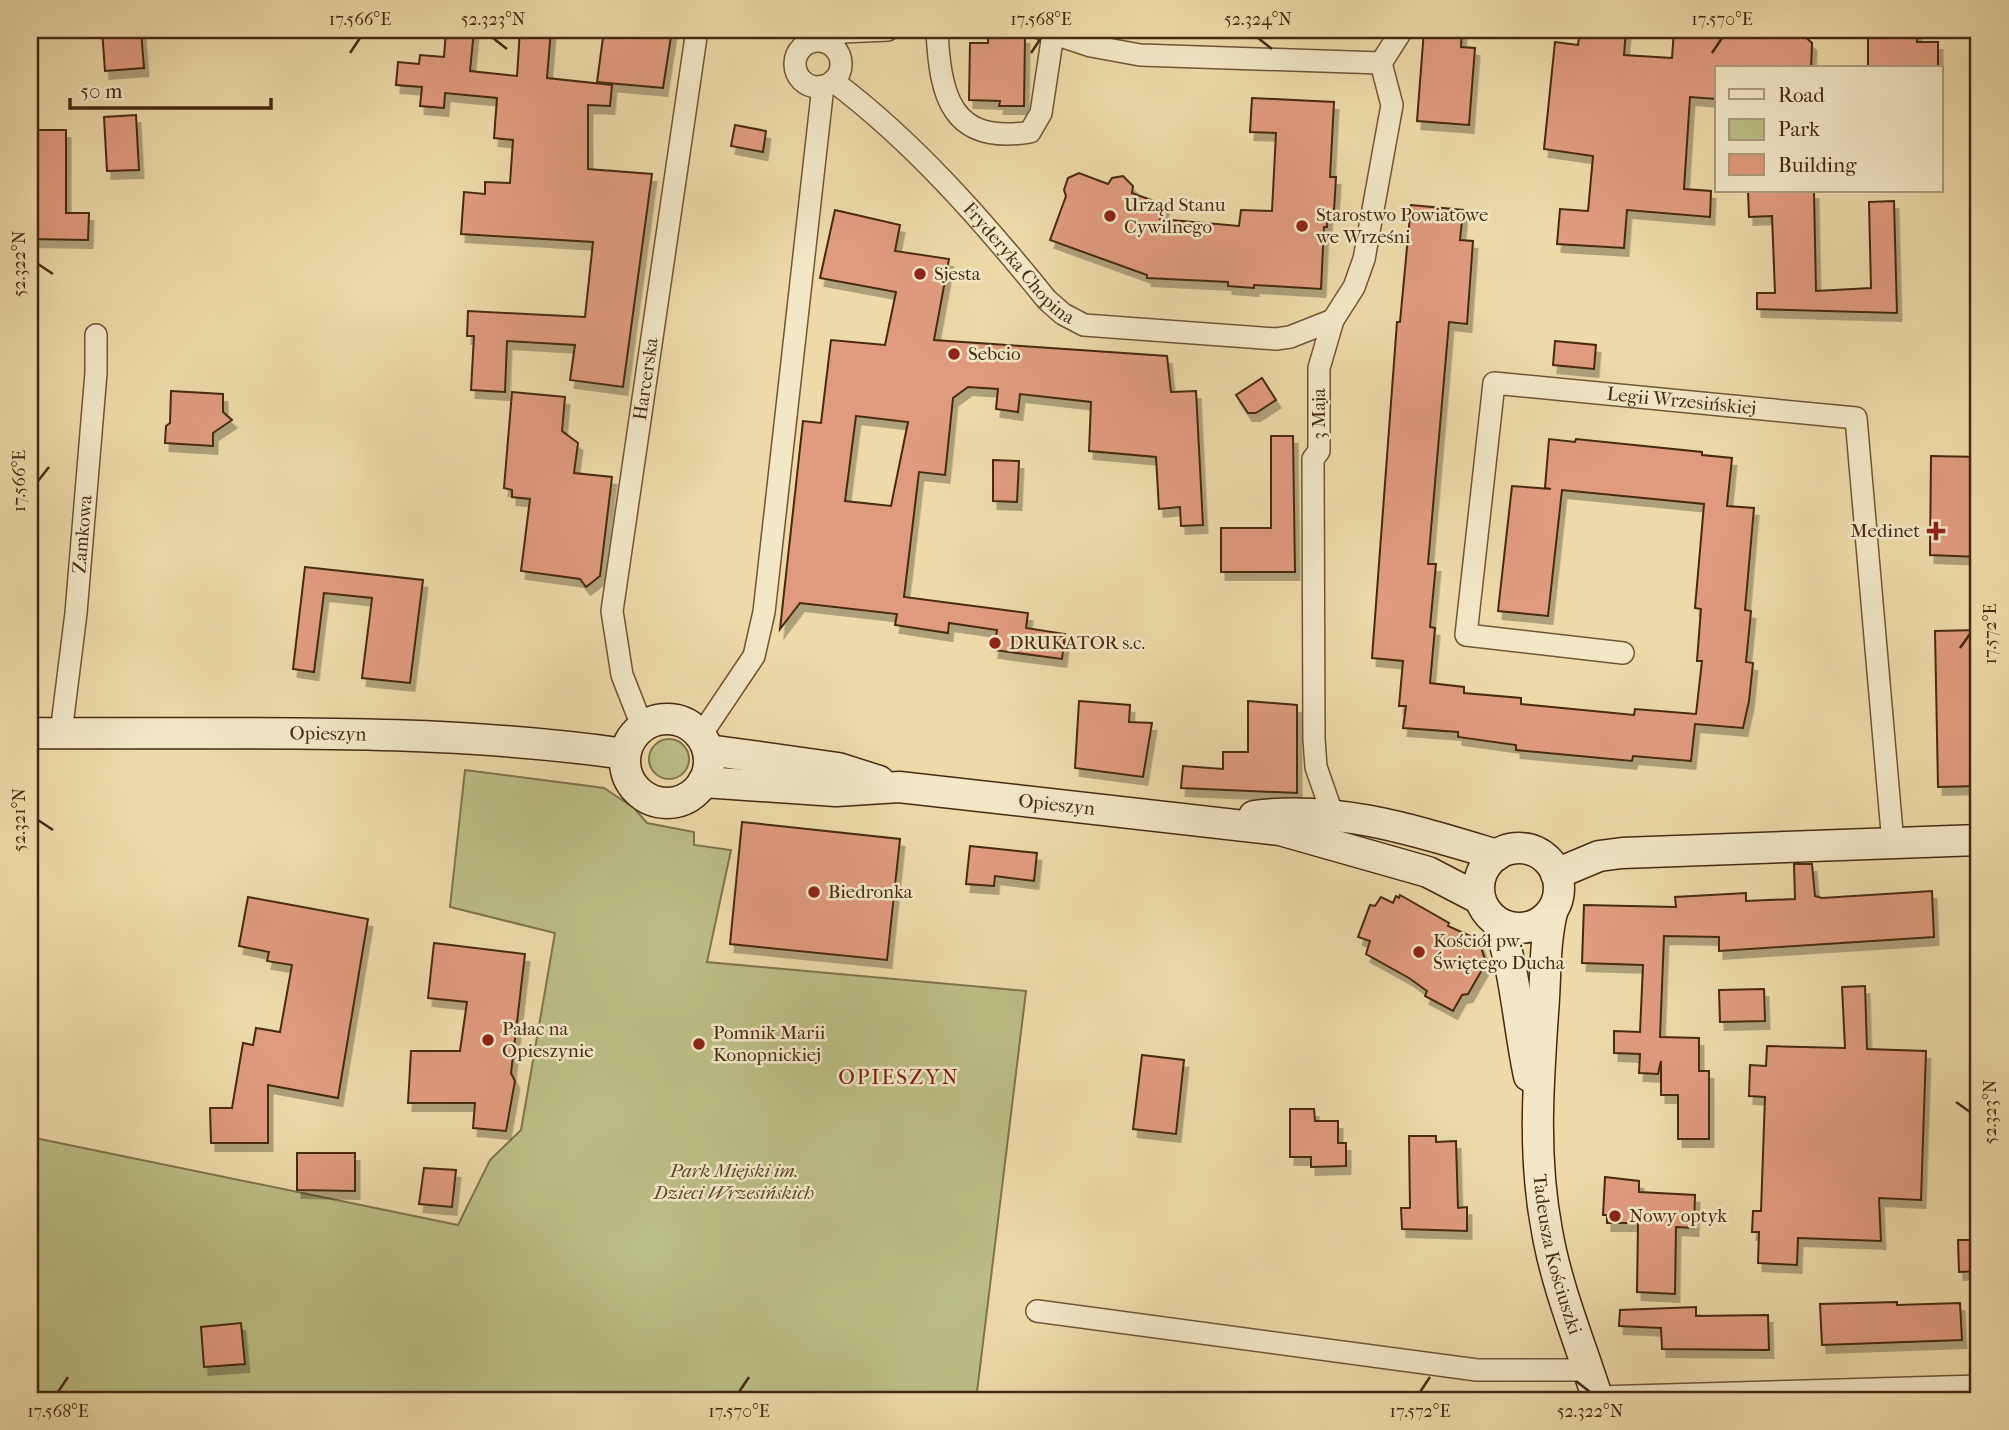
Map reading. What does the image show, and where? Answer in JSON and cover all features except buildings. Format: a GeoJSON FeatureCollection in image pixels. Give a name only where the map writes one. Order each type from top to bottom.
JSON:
{"type":"FeatureCollection","features":[{"type":"Feature","properties":{"kind":"street","name":"Harcerska"},"geometry":{"type":"LineString","coordinates":[[642,726],[622,674],[612,611],[697,30]]}},
{"type":"Feature","properties":{"kind":"street"},"geometry":{"type":"LineString","coordinates":[[828,84],[806,83],[798,75],[795,64],[802,48],[820,38],[842,32],[888,30]]}},
{"type":"Feature","properties":{"kind":"street"},"geometry":{"type":"LineString","coordinates":[[937,30],[942,78],[950,107],[971,128],[1003,137],[1030,132],[1041,113],[1048,32],[1091,46],[1140,55],[1381,63],[1402,30]]}},
{"type":"Feature","properties":{"kind":"street"},"geometry":{"type":"LineString","coordinates":[[704,743],[754,656],[764,612],[828,84],[840,72],[842,61],[837,50],[820,38]]}},
{"type":"Feature","properties":{"kind":"street","name":"3 Maja"},"geometry":{"type":"LineString","coordinates":[[1332,813],[1316,767],[1314,739],[1313,459],[1319,451],[1319,368],[1333,320],[1354,287],[1371,225],[1392,105],[1381,63]]}},
{"type":"Feature","properties":{"kind":"street","name":"Fryderyka Chopina"},"geometry":{"type":"LineString","coordinates":[[828,84],[866,106],[957,195],[1046,300],[1063,314],[1084,325],[1276,339],[1290,337],[1333,320]]}},
{"type":"Feature","properties":{"kind":"street","name":"Zamkowa"},"geometry":{"type":"LineString","coordinates":[[61,733],[76,613],[96,373],[96,335]]}},
{"type":"Feature","properties":{"kind":"street","name":"Legii Wrzesińskiej"},"geometry":{"type":"LineString","coordinates":[[1623,653],[1466,635],[1494,383],[1856,418],[1893,844]]}},
{"type":"Feature","properties":{"kind":"street"},"geometry":{"type":"LineString","coordinates":[[657,719],[673,719],[688,724],[704,743],[709,767],[703,782],[692,795],[677,802],[660,803],[645,797],[632,786],[625,771],[625,754],[631,738],[642,726],[657,719]]}},
{"type":"Feature","properties":{"kind":"street","name":"Opieszyn"},"geometry":{"type":"LineString","coordinates":[[30,733],[418,736],[572,746],[625,754]]}},
{"type":"Feature","properties":{"kind":"street","name":"Opieszyn"},"geometry":{"type":"LineString","coordinates":[[704,743],[838,768],[899,787]]}},
{"type":"Feature","properties":{"kind":"street","name":"Opieszyn"},"geometry":{"type":"LineString","coordinates":[[703,782],[836,790],[899,787],[1215,821],[1280,831],[1428,872],[1480,899]]}},
{"type":"Feature","properties":{"kind":"street","name":"Opieszyn"},"geometry":{"type":"LineString","coordinates":[[1215,821],[1283,812],[1332,813],[1419,832],[1497,855]]}},
{"type":"Feature","properties":{"kind":"street"},"geometry":{"type":"LineString","coordinates":[[1556,874],[1591,859],[1622,853],[1979,840]]}},
{"type":"Feature","properties":{"kind":"street"},"geometry":{"type":"LineString","coordinates":[[1516,848],[1527,849],[1545,858],[1556,874],[1559,894],[1552,912],[1545,919],[1527,928],[1517,929],[1498,923],[1484,909],[1480,899],[1483,870],[1497,855],[1516,848]]}},
{"type":"Feature","properties":{"kind":"street","name":"Tadeusza Kościuszki"},"geometry":{"type":"LineString","coordinates":[[1552,912],[1544,944],[1545,990],[1536,1105],[1539,1178],[1547,1234],[1595,1389]]}},
{"type":"Feature","properties":{"kind":"street","name":"Tadeusza Kościuszki"},"geometry":{"type":"LineString","coordinates":[[1498,923],[1509,951],[1513,994],[1536,1105]]}},
{"type":"Feature","properties":{"kind":"street"},"geometry":{"type":"LineString","coordinates":[[1037,1311],[1477,1370],[1595,1389],[1979,1386]]}},
{"type":"Feature","properties":{"kind":"green space"},"geometry":{"type":"Polygon","coordinates":[[[669,739],[677,740],[683,745],[688,751],[688,767],[683,773],[677,778],[669,779],[661,778],[655,773],[650,767],[649,759],[650,751],[655,745],[661,740],[669,739]]]}},
{"type":"Feature","properties":{"kind":"green space","name":"Park Miejski im. Dzieci Wrzesińskich"},"geometry":{"type":"Polygon","coordinates":[[[465,770],[604,788],[634,808],[647,823],[694,832],[694,845],[731,850],[707,962],[1026,991],[976,1400],[30,1400],[30,1137],[458,1225],[490,1160],[521,1130],[555,933],[450,907],[465,770]]]}},
{"type":"Feature","properties":{"kind":"place","name":"Urząd Stanu Cywilnego"},"geometry":{"type":"Point","coordinates":[1110,216]}},
{"type":"Feature","properties":{"kind":"place","name":"Starostwo Powiatowe we Wrześni"},"geometry":{"type":"Point","coordinates":[1302,226]}},
{"type":"Feature","properties":{"kind":"place","name":"Sjesta"},"geometry":{"type":"Point","coordinates":[920,274]}},
{"type":"Feature","properties":{"kind":"place","name":"Sebcio"},"geometry":{"type":"Point","coordinates":[954,354]}},
{"type":"Feature","properties":{"kind":"place","name":"Medinet"},"geometry":{"type":"Point","coordinates":[1936,531]}},
{"type":"Feature","properties":{"kind":"place","name":"DRUKATOR s.c."},"geometry":{"type":"Point","coordinates":[995,643]}},
{"type":"Feature","properties":{"kind":"place","name":"Biedronka"},"geometry":{"type":"Point","coordinates":[814,892]}},
{"type":"Feature","properties":{"kind":"place","name":"Kościół pw. Świętego Ducha"},"geometry":{"type":"Point","coordinates":[1419,952]}},
{"type":"Feature","properties":{"kind":"place","name":"Pałac na Opieszynie"},"geometry":{"type":"Point","coordinates":[488,1040]}},
{"type":"Feature","properties":{"kind":"place","name":"Pomnik Marii Konopnickiej"},"geometry":{"type":"Point","coordinates":[699,1044]}},
{"type":"Feature","properties":{"kind":"place","name":"Nowy optyk"},"geometry":{"type":"Point","coordinates":[1615,1216]}},
{"type":"Feature","properties":{"kind":"district","name":"OPIESZYN"},"geometry":{"type":"Point","coordinates":[899,1077]}}]}
